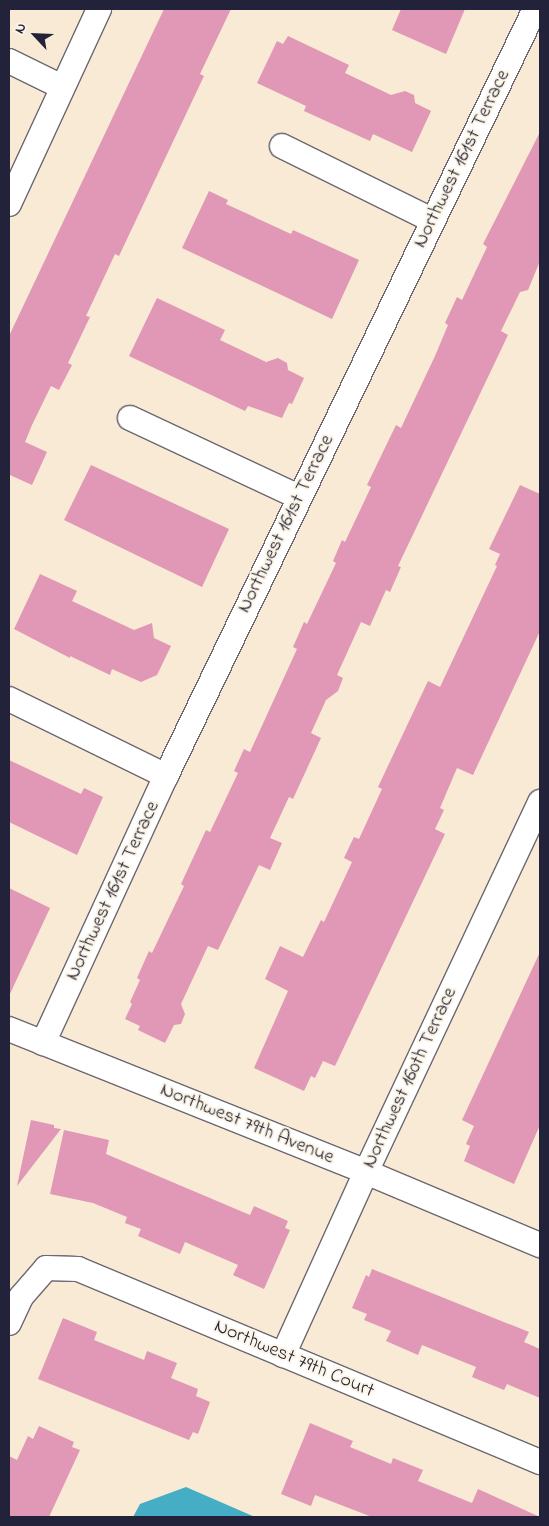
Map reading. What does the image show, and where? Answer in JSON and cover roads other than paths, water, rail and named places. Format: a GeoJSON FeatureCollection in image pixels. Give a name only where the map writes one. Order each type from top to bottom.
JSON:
{"type":"FeatureCollection","features":[{"type":"Feature","properties":{"kind":"street"},"geometry":{"type":"LineString","coordinates":[[9,204],[100,9]]}},
{"type":"Feature","properties":{"kind":"street","name":"Northwest 161st Terrace"},"geometry":{"type":"LineString","coordinates":[[43,1043],[166,776],[535,9]]}},
{"type":"Feature","properties":{"kind":"street"},"geometry":{"type":"LineString","coordinates":[[9,61],[62,87]]}},
{"type":"Feature","properties":{"kind":"street"},"geometry":{"type":"LineString","coordinates":[[282,146],[432,220]]}},
{"type":"Feature","properties":{"kind":"street"},"geometry":{"type":"LineString","coordinates":[[130,418],[300,497]]}},
{"type":"Feature","properties":{"kind":"street"},"geometry":{"type":"LineString","coordinates":[[9,699],[166,776]]}},
{"type":"Feature","properties":{"kind":"street","name":"Northwest 160th Terrace"},"geometry":{"type":"LineString","coordinates":[[283,1355],[366,1172],[540,802]]}},
{"type":"Feature","properties":{"kind":"street","name":"Northwest 79th Avenue"},"geometry":{"type":"LineString","coordinates":[[9,1029],[540,1244]]}},
{"type":"Feature","properties":{"kind":"street","name":"Northwest 79th Court"},"geometry":{"type":"LineString","coordinates":[[9,1323],[21,1297],[46,1268],[78,1269],[540,1462]]}},
{"type":"Feature","properties":{"kind":"water"},"geometry":{"type":"Polygon","coordinates":[[[186,1487],[255,1517],[133,1517],[140,1504],[186,1487]]]}}]}
